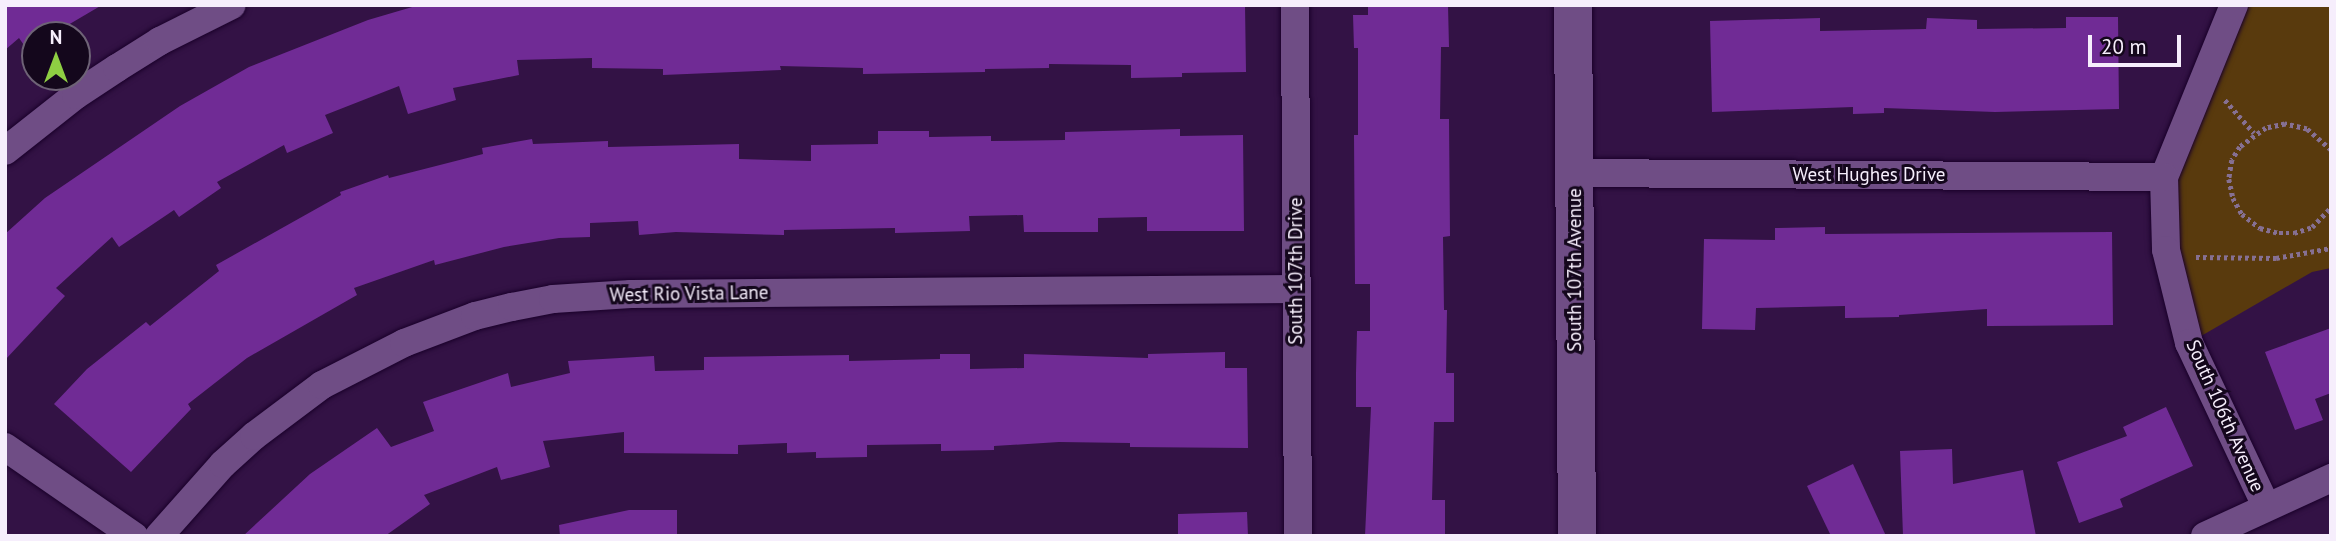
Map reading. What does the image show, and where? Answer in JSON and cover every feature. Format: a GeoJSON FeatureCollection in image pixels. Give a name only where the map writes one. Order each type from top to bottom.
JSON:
{"type":"FeatureCollection","features":[{"type":"Feature","properties":{"kind":"main road","name":"South 107th Avenue"},"geometry":{"type":"LineString","coordinates":[[1573,5],[1577,536]]}},
{"type":"Feature","properties":{"kind":"street"},"geometry":{"type":"LineString","coordinates":[[5,151],[117,68],[232,5]]}},
{"type":"Feature","properties":{"kind":"street","name":"South 107th Drive"},"geometry":{"type":"LineString","coordinates":[[1295,5],[1298,536]]}},
{"type":"Feature","properties":{"kind":"street","name":"South 106th Avenue"},"geometry":{"type":"LineString","coordinates":[[2234,5],[2164,177],[2166,250],[2189,343],[2266,506]]}},
{"type":"Feature","properties":{"kind":"street","name":"West Hughes Drive"},"geometry":{"type":"LineString","coordinates":[[1574,173],[2164,177]]}},
{"type":"Feature","properties":{"kind":"street","name":"West Rio Vista Lane"},"geometry":{"type":"LineString","coordinates":[[159,536],[223,464],[254,436],[321,385],[404,343],[475,316],[512,307],[553,299],[631,294],[1296,289]]}},
{"type":"Feature","properties":{"kind":"street"},"geometry":{"type":"LineString","coordinates":[[5,447],[134,536]]}},
{"type":"Feature","properties":{"kind":"street"},"geometry":{"type":"LineString","coordinates":[[2205,536],[2331,478]]}},
{"type":"Feature","properties":{"kind":"path"},"geometry":{"type":"LineString","coordinates":[[2202,82],[2223,98],[2254,133]]}},
{"type":"Feature","properties":{"kind":"path"},"geometry":{"type":"LineString","coordinates":[[2331,150],[2307,129],[2285,124],[2254,133],[2232,160],[2230,179],[2233,198],[2242,214],[2260,228],[2278,233],[2294,233],[2312,227],[2329,215],[2331,206]]}},
{"type":"Feature","properties":{"kind":"path"},"geometry":{"type":"LineString","coordinates":[[2166,250],[2191,257],[2276,258],[2331,248]]}},
{"type":"Feature","properties":{"kind":"shaded area"},"geometry":{"type":"Polygon","coordinates":[[[2234,5],[2331,5],[2331,268],[2312,272],[2189,343],[2164,177],[2234,5]]]}},
{"type":"Feature","properties":{"kind":"building"},"geometry":{"type":"Polygon","coordinates":[[[5,5],[102,5],[75,21],[21,21],[21,41],[19,38],[5,50],[5,5]]]}},
{"type":"Feature","properties":{"kind":"building"},"geometry":{"type":"Polygon","coordinates":[[[419,5],[1245,5],[1246,72],[1182,73],[1182,77],[1131,78],[1131,65],[1049,64],[1049,68],[985,69],[985,72],[863,74],[863,68],[780,66],[781,70],[663,75],[663,69],[592,68],[592,58],[517,60],[519,75],[453,88],[456,100],[408,114],[399,86],[325,115],[333,133],[287,153],[284,145],[217,182],[221,188],[179,217],[174,210],[119,247],[112,237],[56,288],[65,296],[5,360],[5,234],[45,198],[180,106],[249,67],[368,20],[419,5]]]}},
{"type":"Feature","properties":{"kind":"building"},"geometry":{"type":"Polygon","coordinates":[[[1368,5],[1448,5],[1449,47],[1441,47],[1440,119],[1449,119],[1450,236],[1443,237],[1444,310],[1447,310],[1446,373],[1454,373],[1454,422],[1434,422],[1432,500],[1445,500],[1445,536],[1365,536],[1371,407],[1356,407],[1356,373],[1357,331],[1370,331],[1370,284],[1355,284],[1354,135],[1358,135],[1358,48],[1354,48],[1353,15],[1368,15],[1368,5]]]}},
{"type":"Feature","properties":{"kind":"building"},"geometry":{"type":"Polygon","coordinates":[[[2066,17],[2118,17],[2119,109],[1995,112],[1884,108],[1884,113],[1853,114],[1853,107],[1712,112],[1710,21],[1820,18],[1820,31],[1926,29],[1927,18],[1977,20],[1977,29],[2066,28],[2066,17]]]}},
{"type":"Feature","properties":{"kind":"building"},"geometry":{"type":"Polygon","coordinates":[[[1180,129],[1180,136],[1243,135],[1244,231],[1147,231],[1147,217],[1098,218],[1098,232],[1024,232],[1023,215],[969,216],[970,231],[895,233],[895,228],[784,230],[784,235],[676,232],[639,235],[638,221],[590,223],[590,237],[559,238],[504,247],[435,265],[434,260],[354,288],[357,295],[247,358],[188,404],[191,409],[131,472],[54,404],[87,369],[146,322],[150,326],[219,271],[216,265],[341,195],[340,192],[388,175],[389,178],[483,154],[482,148],[532,139],[533,144],[608,141],[608,147],[739,144],[739,159],[811,161],[811,145],[878,144],[878,131],[929,131],[929,137],[991,136],[991,141],[1065,140],[1065,132],[1180,129]]]}},
{"type":"Feature","properties":{"kind":"building"},"geometry":{"type":"Polygon","coordinates":[[[1825,227],[1825,234],[2112,232],[2113,325],[1987,326],[1987,309],[1899,317],[1845,318],[1845,306],[1756,308],[1755,330],[1702,329],[1704,239],[1775,240],[1775,228],[1825,227]]]}},
{"type":"Feature","properties":{"kind":"building"},"geometry":{"type":"Polygon","coordinates":[[[2331,328],[2331,393],[2315,399],[2323,420],[2295,430],[2265,352],[2331,328]]]}},
{"type":"Feature","properties":{"kind":"building"},"geometry":{"type":"Polygon","coordinates":[[[1225,352],[1225,368],[1247,368],[1248,448],[1130,447],[1130,443],[1059,442],[994,446],[994,450],[941,451],[941,444],[867,445],[867,457],[816,458],[816,452],[787,453],[787,443],[738,445],[738,454],[624,453],[624,432],[543,441],[550,467],[501,480],[497,467],[424,495],[430,504],[385,536],[243,536],[310,474],[377,428],[391,447],[434,431],[423,402],[508,373],[511,387],[570,373],[568,361],[654,356],[655,371],[704,370],[704,357],[849,355],[849,361],[940,359],[940,354],[970,354],[970,369],[1024,368],[1024,354],[1148,358],[1148,354],[1225,352]]]}},
{"type":"Feature","properties":{"kind":"building"},"geometry":{"type":"Polygon","coordinates":[[[2166,407],[2193,466],[2120,499],[2123,507],[2079,523],[2057,462],[2127,436],[2123,427],[2166,407]]]}},
{"type":"Feature","properties":{"kind":"building"},"geometry":{"type":"Polygon","coordinates":[[[1952,449],[1953,484],[2023,470],[2036,536],[1903,536],[1900,451],[1952,449]]]}},
{"type":"Feature","properties":{"kind":"building"},"geometry":{"type":"Polygon","coordinates":[[[1853,464],[1886,536],[1831,536],[1807,486],[1853,464]]]}},
{"type":"Feature","properties":{"kind":"building"},"geometry":{"type":"Polygon","coordinates":[[[629,510],[677,510],[677,536],[560,536],[559,525],[629,510]]]}},
{"type":"Feature","properties":{"kind":"building"},"geometry":{"type":"Polygon","coordinates":[[[1247,512],[1248,536],[1178,536],[1178,514],[1247,512]]]}}]}
